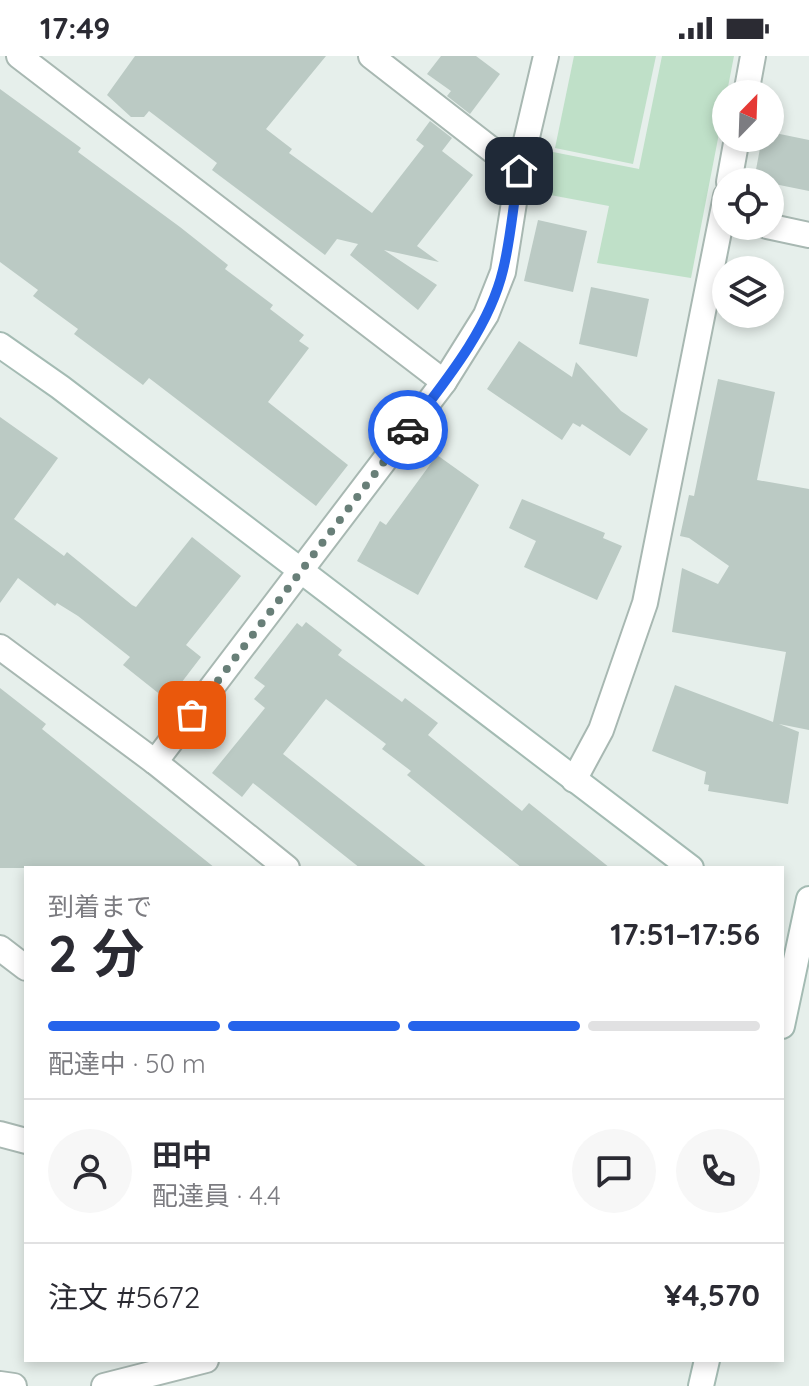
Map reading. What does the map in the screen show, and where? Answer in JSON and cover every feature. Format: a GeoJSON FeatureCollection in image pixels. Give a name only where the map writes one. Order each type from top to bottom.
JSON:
{"type":"FeatureCollection","features":[{"type":"Feature","properties":{"kind":"street"},"geometry":{"type":"LineString","coordinates":[[19,56],[444,382]]}},
{"type":"Feature","properties":{"kind":"street"},"geometry":{"type":"LineString","coordinates":[[371,56],[519,171]]}},
{"type":"Feature","properties":{"kind":"street"},"geometry":{"type":"LineString","coordinates":[[155,762],[444,382],[486,315],[503,272],[519,171],[546,56]]}},
{"type":"Feature","properties":{"kind":"street"},"geometry":{"type":"LineString","coordinates":[[749,80],[753,56]]}},
{"type":"Feature","properties":{"kind":"street"},"geometry":{"type":"LineString","coordinates":[[784,230],[809,235]]}},
{"type":"Feature","properties":{"kind":"street"},"geometry":{"type":"LineString","coordinates":[[574,780],[601,730],[645,603],[719,240]]}},
{"type":"Feature","properties":{"kind":"street"},"geometry":{"type":"LineString","coordinates":[[0,345],[73,396],[688,866]]}},
{"type":"Feature","properties":{"kind":"street"},"geometry":{"type":"LineString","coordinates":[[0,647],[155,762],[285,866]]}},
{"type":"Feature","properties":{"kind":"street"},"geometry":{"type":"LineString","coordinates":[[784,1015],[809,899]]}},
{"type":"Feature","properties":{"kind":"street"},"geometry":{"type":"LineString","coordinates":[[0,948],[24,966]]}},
{"type":"Feature","properties":{"kind":"street"},"geometry":{"type":"LineString","coordinates":[[0,1134],[24,1140]]}},
{"type":"Feature","properties":{"kind":"street"},"geometry":{"type":"LineString","coordinates":[[104,1386],[198,1362]]}},
{"type":"Feature","properties":{"kind":"street"},"geometry":{"type":"LineString","coordinates":[[701,1386],[707,1362]]}},
{"type":"Feature","properties":{"kind":"street"},"geometry":{"type":"LineString","coordinates":[[0,1384],[14,1386]]}},
{"type":"Feature","properties":{"kind":"green space"},"geometry":{"type":"Polygon","coordinates":[[[574,56],[656,56],[633,164],[555,148],[574,56]]]}},
{"type":"Feature","properties":{"kind":"green space"},"geometry":{"type":"Polygon","coordinates":[[[662,56],[734,56],[729,80],[712,80],[712,152],[715,152],[691,278],[597,263],[609,206],[545,194],[553,152],[639,169],[662,56]]]}},
{"type":"Feature","properties":{"kind":"building"},"geometry":{"type":"Polygon","coordinates":[[[135,56],[326,56],[266,129],[292,149],[289,153],[372,213],[424,146],[416,140],[430,121],[452,138],[442,151],[473,175],[417,246],[439,262],[384,250],[437,285],[418,310],[350,255],[358,244],[337,239],[325,255],[212,170],[217,163],[149,111],[144,117],[131,117],[107,95],[135,56]]]}},
{"type":"Feature","properties":{"kind":"building"},"geometry":{"type":"Polygon","coordinates":[[[441,56],[476,56],[500,74],[470,114],[447,96],[451,91],[427,74],[441,56]]]}},
{"type":"Feature","properties":{"kind":"building"},"geometry":{"type":"Polygon","coordinates":[[[0,89],[81,148],[78,152],[228,265],[225,269],[273,305],[270,309],[304,335],[299,341],[309,348],[268,402],[348,465],[316,506],[149,378],[143,385],[74,334],[78,329],[33,296],[38,290],[0,262],[0,89]]]}},
{"type":"Feature","properties":{"kind":"building"},"geometry":{"type":"Polygon","coordinates":[[[784,135],[809,140],[809,191],[784,186],[784,168],[756,168],[759,152],[784,152],[784,135]]]}},
{"type":"Feature","properties":{"kind":"building"},"geometry":{"type":"Polygon","coordinates":[[[538,220],[587,231],[573,292],[524,281],[538,220]]]}},
{"type":"Feature","properties":{"kind":"building"},"geometry":{"type":"Polygon","coordinates":[[[591,287],[649,299],[637,357],[579,344],[591,287]]]}},
{"type":"Feature","properties":{"kind":"building"},"geometry":{"type":"Polygon","coordinates":[[[519,341],[572,377],[576,362],[621,411],[648,429],[630,456],[582,424],[580,427],[573,423],[562,440],[487,389],[519,341]]]}},
{"type":"Feature","properties":{"kind":"building"},"geometry":{"type":"Polygon","coordinates":[[[718,379],[775,392],[757,480],[809,489],[809,730],[779,724],[799,732],[788,804],[708,791],[709,785],[704,784],[706,772],[652,751],[675,685],[773,722],[786,652],[672,632],[682,568],[718,584],[729,566],[689,538],[680,536],[689,495],[694,496],[718,379]]]}},
{"type":"Feature","properties":{"kind":"building"},"geometry":{"type":"Polygon","coordinates":[[[0,417],[58,458],[14,519],[64,556],[67,552],[132,605],[136,607],[192,537],[241,576],[186,645],[201,657],[175,691],[170,687],[162,696],[123,665],[130,657],[78,616],[57,603],[55,606],[18,578],[0,603],[0,417]]]}},
{"type":"Feature","properties":{"kind":"building"},"geometry":{"type":"Polygon","coordinates":[[[437,455],[479,485],[418,595],[357,561],[380,521],[386,525],[437,455]]]}},
{"type":"Feature","properties":{"kind":"building"},"geometry":{"type":"Polygon","coordinates":[[[522,499],[605,533],[603,538],[622,546],[597,600],[524,567],[536,541],[509,528],[522,499]]]}},
{"type":"Feature","properties":{"kind":"building"},"geometry":{"type":"Polygon","coordinates":[[[306,622],[342,650],[338,655],[402,702],[405,698],[438,723],[428,735],[522,811],[529,803],[608,866],[520,866],[407,775],[411,771],[382,749],[386,744],[326,699],[283,754],[425,866],[357,866],[253,783],[242,797],[212,773],[265,708],[254,699],[265,686],[254,678],[297,623],[302,627],[306,622]]]}},
{"type":"Feature","properties":{"kind":"building"},"geometry":{"type":"Polygon","coordinates":[[[0,688],[46,724],[42,729],[213,866],[24,866],[0,868],[0,688]]]}},
{"type":"Feature","properties":{"kind":"way so far"},"geometry":{"type":"LineString","coordinates":[[192,715],[408,430]]}},
{"type":"Feature","properties":{"kind":"route"},"geometry":{"type":"LineString","coordinates":[[408,430],[444,382],[486,315],[503,272],[519,171]]}}]}
